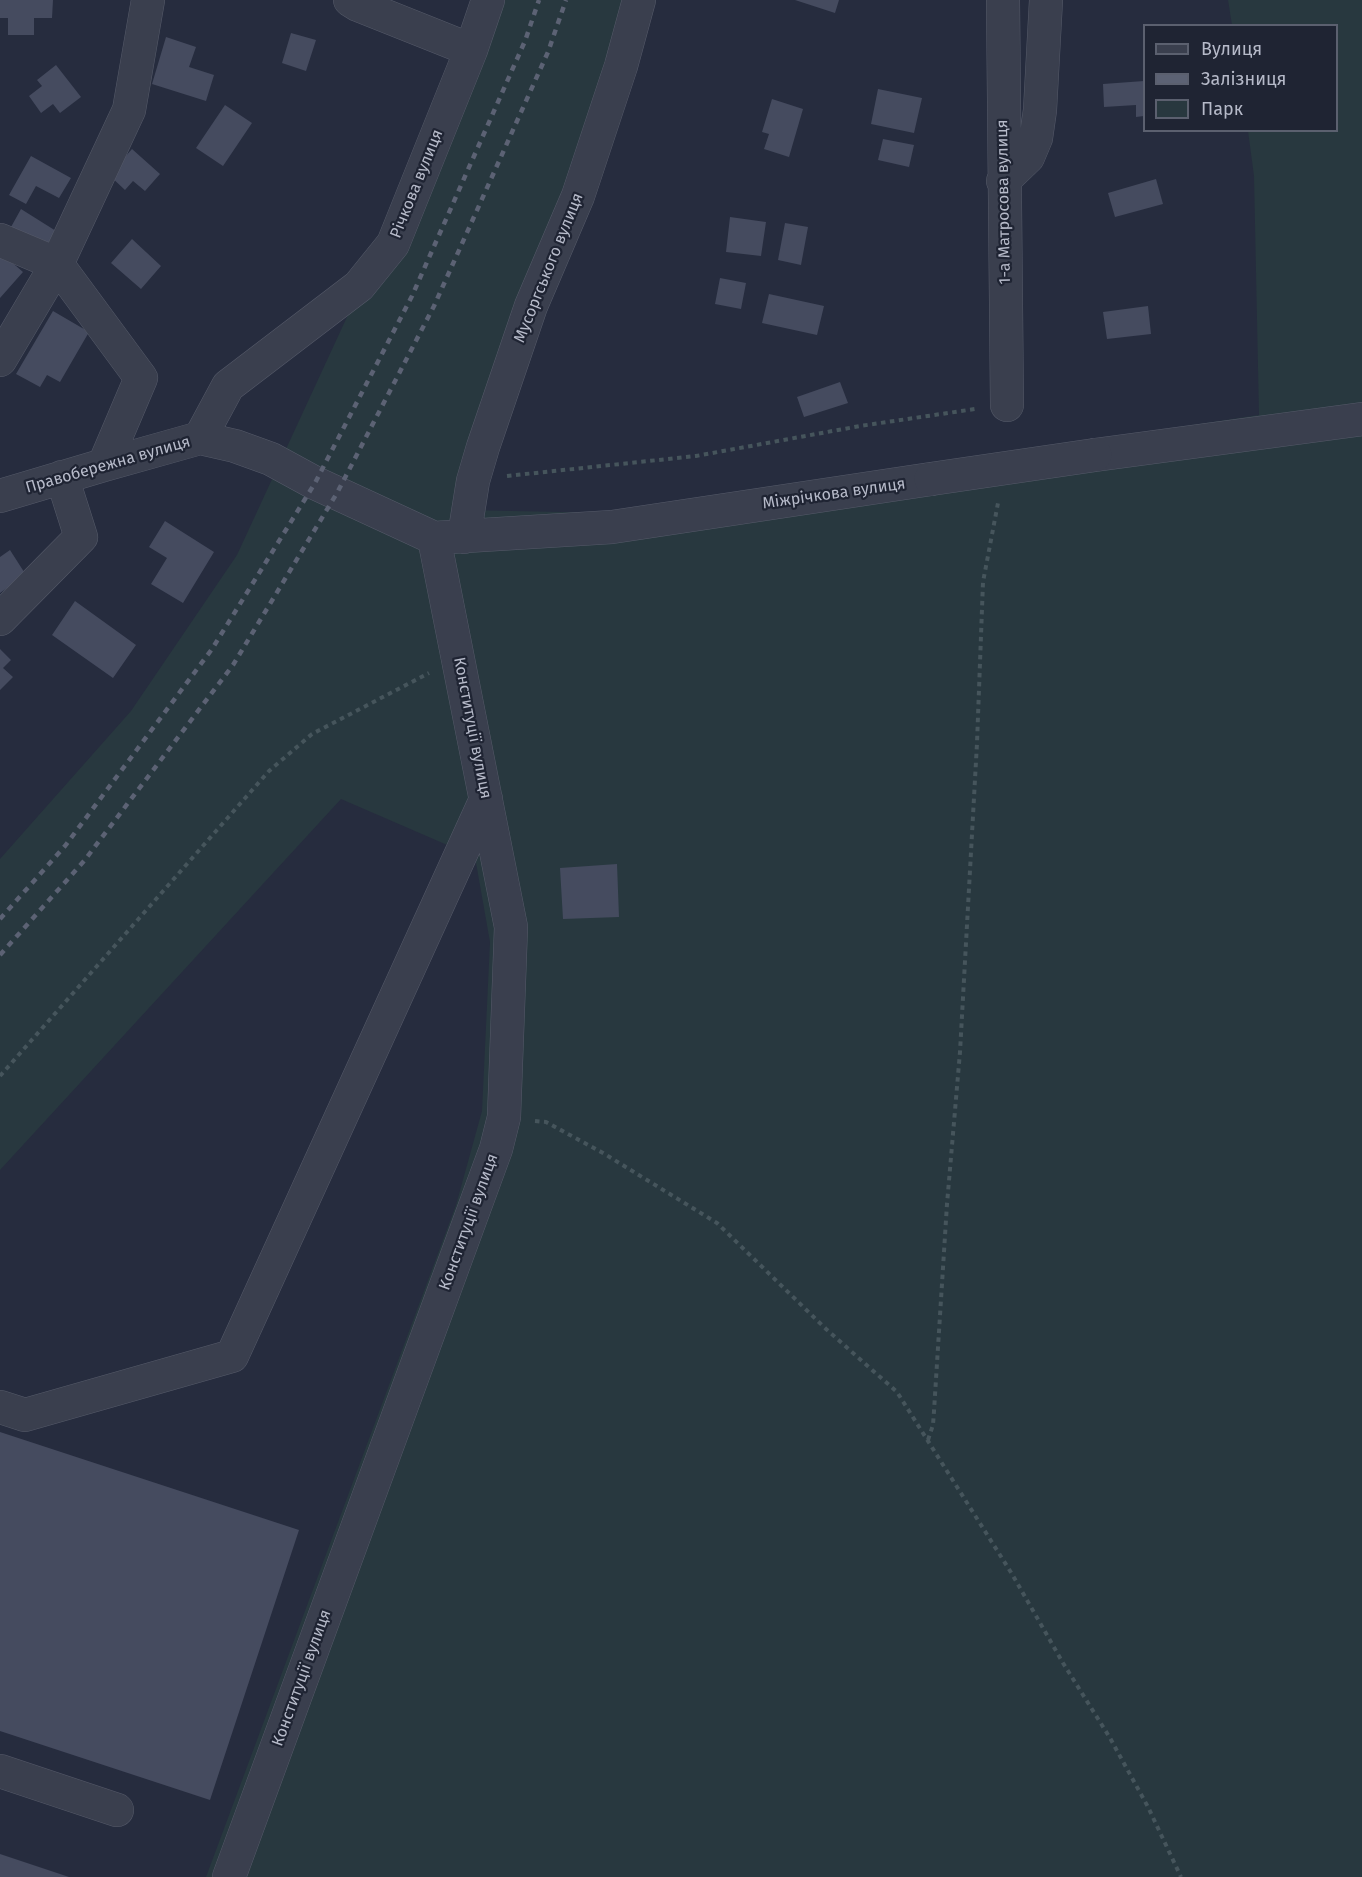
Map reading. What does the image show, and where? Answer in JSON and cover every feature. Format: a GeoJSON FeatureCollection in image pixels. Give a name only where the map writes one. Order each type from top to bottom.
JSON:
{"type":"FeatureCollection","features":[{"type":"Feature","properties":{"kind":"street"},"geometry":{"type":"LineString","coordinates":[[0,360],[57,264],[129,110],[148,0]]}},
{"type":"Feature","properties":{"kind":"street"},"geometry":{"type":"LineString","coordinates":[[350,0],[471,50]]}},
{"type":"Feature","properties":{"kind":"street","name":"Річкова вулиця"},"geometry":{"type":"LineString","coordinates":[[200,438],[228,386],[359,286],[393,244],[471,50],[488,0]]}},
{"type":"Feature","properties":{"kind":"street","name":"Мусоргського вулиця"},"geometry":{"type":"LineString","coordinates":[[449,537],[472,482],[531,306],[579,196],[621,66],[639,0]]}},
{"type":"Feature","properties":{"kind":"street","name":"1-а Матросова вулиця"},"geometry":{"type":"LineString","coordinates":[[1003,0],[1007,405]]}},
{"type":"Feature","properties":{"kind":"street"},"geometry":{"type":"LineString","coordinates":[[1003,181],[1028,157],[1036,138],[1040,110],[1046,0]]}},
{"type":"Feature","properties":{"kind":"street"},"geometry":{"type":"LineString","coordinates":[[0,240],[57,264],[141,378],[104,465]]}},
{"type":"Feature","properties":{"kind":"street","name":"Міжрічкова вулиця"},"geometry":{"type":"LineString","coordinates":[[315,483],[449,537],[612,527],[1095,455],[1362,419]]}},
{"type":"Feature","properties":{"kind":"street","name":"Правобережна вулиця"},"geometry":{"type":"LineString","coordinates":[[0,496],[200,438],[236,446],[271,459],[315,483]]}},
{"type":"Feature","properties":{"kind":"street"},"geometry":{"type":"LineString","coordinates":[[0,620],[81,537],[62,477]]}},
{"type":"Feature","properties":{"kind":"street","name":"Конституції вулиця"},"geometry":{"type":"LineString","coordinates":[[228,1877],[496,1149],[504,1117],[511,927],[459,657],[449,537]]}},
{"type":"Feature","properties":{"kind":"street"},"geometry":{"type":"LineString","coordinates":[[0,1407],[25,1415],[231,1356],[486,799]]}},
{"type":"Feature","properties":{"kind":"street"},"geometry":{"type":"LineString","coordinates":[[0,1771],[117,1810]]}},
{"type":"Feature","properties":{"kind":"path"},"geometry":{"type":"LineString","coordinates":[[472,482],[531,472],[696,456],[860,426],[1007,405]]}},
{"type":"Feature","properties":{"kind":"path"},"geometry":{"type":"LineString","coordinates":[[928,1440],[933,1425],[947,1204],[960,1052],[977,743],[983,582],[999,501]]}},
{"type":"Feature","properties":{"kind":"path"},"geometry":{"type":"LineString","coordinates":[[0,1076],[268,771],[312,734],[459,657]]}},
{"type":"Feature","properties":{"kind":"path"},"geometry":{"type":"LineString","coordinates":[[504,1117],[546,1122],[603,1153],[717,1223],[826,1329],[897,1392],[1012,1574],[1063,1663],[1110,1738],[1148,1807],[1180,1877]]}},
{"type":"Feature","properties":{"kind":"green space"},"geometry":{"type":"Polygon","coordinates":[[[502,0],[636,0],[464,510],[611,513],[1259,415],[1254,176],[1248,132],[1338,132],[1338,24],[1232,24],[1228,0],[1362,0],[1362,1877],[206,1877],[456,1205],[482,1111],[490,942],[475,857],[341,799],[0,1170],[0,859],[131,711],[237,555],[353,304],[502,0]]]}},
{"type":"Feature","properties":{"kind":"building"},"geometry":{"type":"Polygon","coordinates":[[[0,0],[53,0],[52,18],[34,18],[34,35],[8,35],[8,18],[0,18],[0,0]]]}},
{"type":"Feature","properties":{"kind":"building"},"geometry":{"type":"Polygon","coordinates":[[[795,0],[839,0],[835,13],[795,0]]]}},
{"type":"Feature","properties":{"kind":"building"},"geometry":{"type":"Polygon","coordinates":[[[291,33],[316,40],[306,71],[282,63],[291,33]]]}},
{"type":"Feature","properties":{"kind":"building"},"geometry":{"type":"Polygon","coordinates":[[[166,37],[196,47],[189,67],[214,75],[206,101],[152,84],[166,37]]]}},
{"type":"Feature","properties":{"kind":"building"},"geometry":{"type":"Polygon","coordinates":[[[56,65],[81,97],[60,113],[53,104],[41,113],[29,96],[42,86],[37,80],[56,65]]]}},
{"type":"Feature","properties":{"kind":"building"},"geometry":{"type":"Polygon","coordinates":[[[1143,81],[1143,116],[1136,117],[1136,105],[1104,107],[1103,84],[1143,81]]]}},
{"type":"Feature","properties":{"kind":"building"},"geometry":{"type":"Polygon","coordinates":[[[878,89],[922,98],[914,133],[871,124],[878,89]]]}},
{"type":"Feature","properties":{"kind":"building"},"geometry":{"type":"Polygon","coordinates":[[[772,99],[803,109],[789,157],[764,149],[769,134],[762,132],[772,99]]]}},
{"type":"Feature","properties":{"kind":"building"},"geometry":{"type":"Polygon","coordinates":[[[225,105],[252,123],[223,166],[196,148],[225,105]]]}},
{"type":"Feature","properties":{"kind":"building"},"geometry":{"type":"Polygon","coordinates":[[[883,139],[914,145],[909,167],[878,160],[883,139]]]}},
{"type":"Feature","properties":{"kind":"building"},"geometry":{"type":"Polygon","coordinates":[[[132,149],[160,174],[145,191],[133,181],[125,190],[109,175],[132,149]]]}},
{"type":"Feature","properties":{"kind":"building"},"geometry":{"type":"Polygon","coordinates":[[[31,156],[71,178],[59,198],[36,186],[26,204],[9,195],[31,156]]]}},
{"type":"Feature","properties":{"kind":"building"},"geometry":{"type":"Polygon","coordinates":[[[1156,179],[1163,204],[1115,217],[1108,193],[1156,179]]]}},
{"type":"Feature","properties":{"kind":"building"},"geometry":{"type":"Polygon","coordinates":[[[21,209],[56,231],[45,248],[11,227],[21,209]]]}},
{"type":"Feature","properties":{"kind":"building"},"geometry":{"type":"Polygon","coordinates":[[[730,217],[766,222],[761,256],[726,252],[730,217]]]}},
{"type":"Feature","properties":{"kind":"building"},"geometry":{"type":"Polygon","coordinates":[[[785,223],[808,227],[801,265],[778,260],[785,223]]]}},
{"type":"Feature","properties":{"kind":"building"},"geometry":{"type":"Polygon","coordinates":[[[132,239],[161,266],[141,289],[111,263],[132,239]]]}},
{"type":"Feature","properties":{"kind":"building"},"geometry":{"type":"Polygon","coordinates":[[[0,252],[23,272],[0,298],[0,252]]]}},
{"type":"Feature","properties":{"kind":"building"},"geometry":{"type":"Polygon","coordinates":[[[720,278],[746,283],[741,309],[715,304],[720,278]]]}},
{"type":"Feature","properties":{"kind":"building"},"geometry":{"type":"Polygon","coordinates":[[[769,294],[824,306],[817,335],[762,323],[769,294]]]}},
{"type":"Feature","properties":{"kind":"building"},"geometry":{"type":"Polygon","coordinates":[[[1148,306],[1151,334],[1107,339],[1103,312],[1148,306]]]}},
{"type":"Feature","properties":{"kind":"building"},"geometry":{"type":"Polygon","coordinates":[[[53,311],[89,332],[60,382],[47,375],[40,387],[16,374],[53,311]]]}},
{"type":"Feature","properties":{"kind":"building"},"geometry":{"type":"Polygon","coordinates":[[[840,382],[848,403],[804,417],[797,397],[840,382]]]}},
{"type":"Feature","properties":{"kind":"building"},"geometry":{"type":"Polygon","coordinates":[[[165,521],[214,552],[183,603],[151,584],[167,558],[149,547],[165,521]]]}},
{"type":"Feature","properties":{"kind":"building"},"geometry":{"type":"Polygon","coordinates":[[[10,550],[26,575],[0,593],[0,557],[10,550]]]}},
{"type":"Feature","properties":{"kind":"building"},"geometry":{"type":"Polygon","coordinates":[[[75,601],[136,645],[113,678],[52,635],[75,601]]]}},
{"type":"Feature","properties":{"kind":"building"},"geometry":{"type":"Polygon","coordinates":[[[0,649],[11,660],[3,668],[13,677],[0,690],[0,649]]]}},
{"type":"Feature","properties":{"kind":"building"},"geometry":{"type":"Polygon","coordinates":[[[617,864],[619,917],[563,919],[560,868],[617,864]]]}},
{"type":"Feature","properties":{"kind":"building"},"geometry":{"type":"Polygon","coordinates":[[[0,1432],[299,1530],[210,1800],[0,1731],[0,1432]]]}},
{"type":"Feature","properties":{"kind":"building"},"geometry":{"type":"Polygon","coordinates":[[[0,1854],[69,1877],[0,1877],[0,1854]]]}},
{"type":"Feature","properties":{"kind":"railway"},"geometry":{"type":"LineString","coordinates":[[0,919],[65,846],[212,649],[315,483],[412,296],[525,41],[539,0]]}},
{"type":"Feature","properties":{"kind":"railway"},"geometry":{"type":"LineString","coordinates":[[0,955],[84,861],[233,665],[337,493],[434,306],[548,52],[566,0]]}}]}
